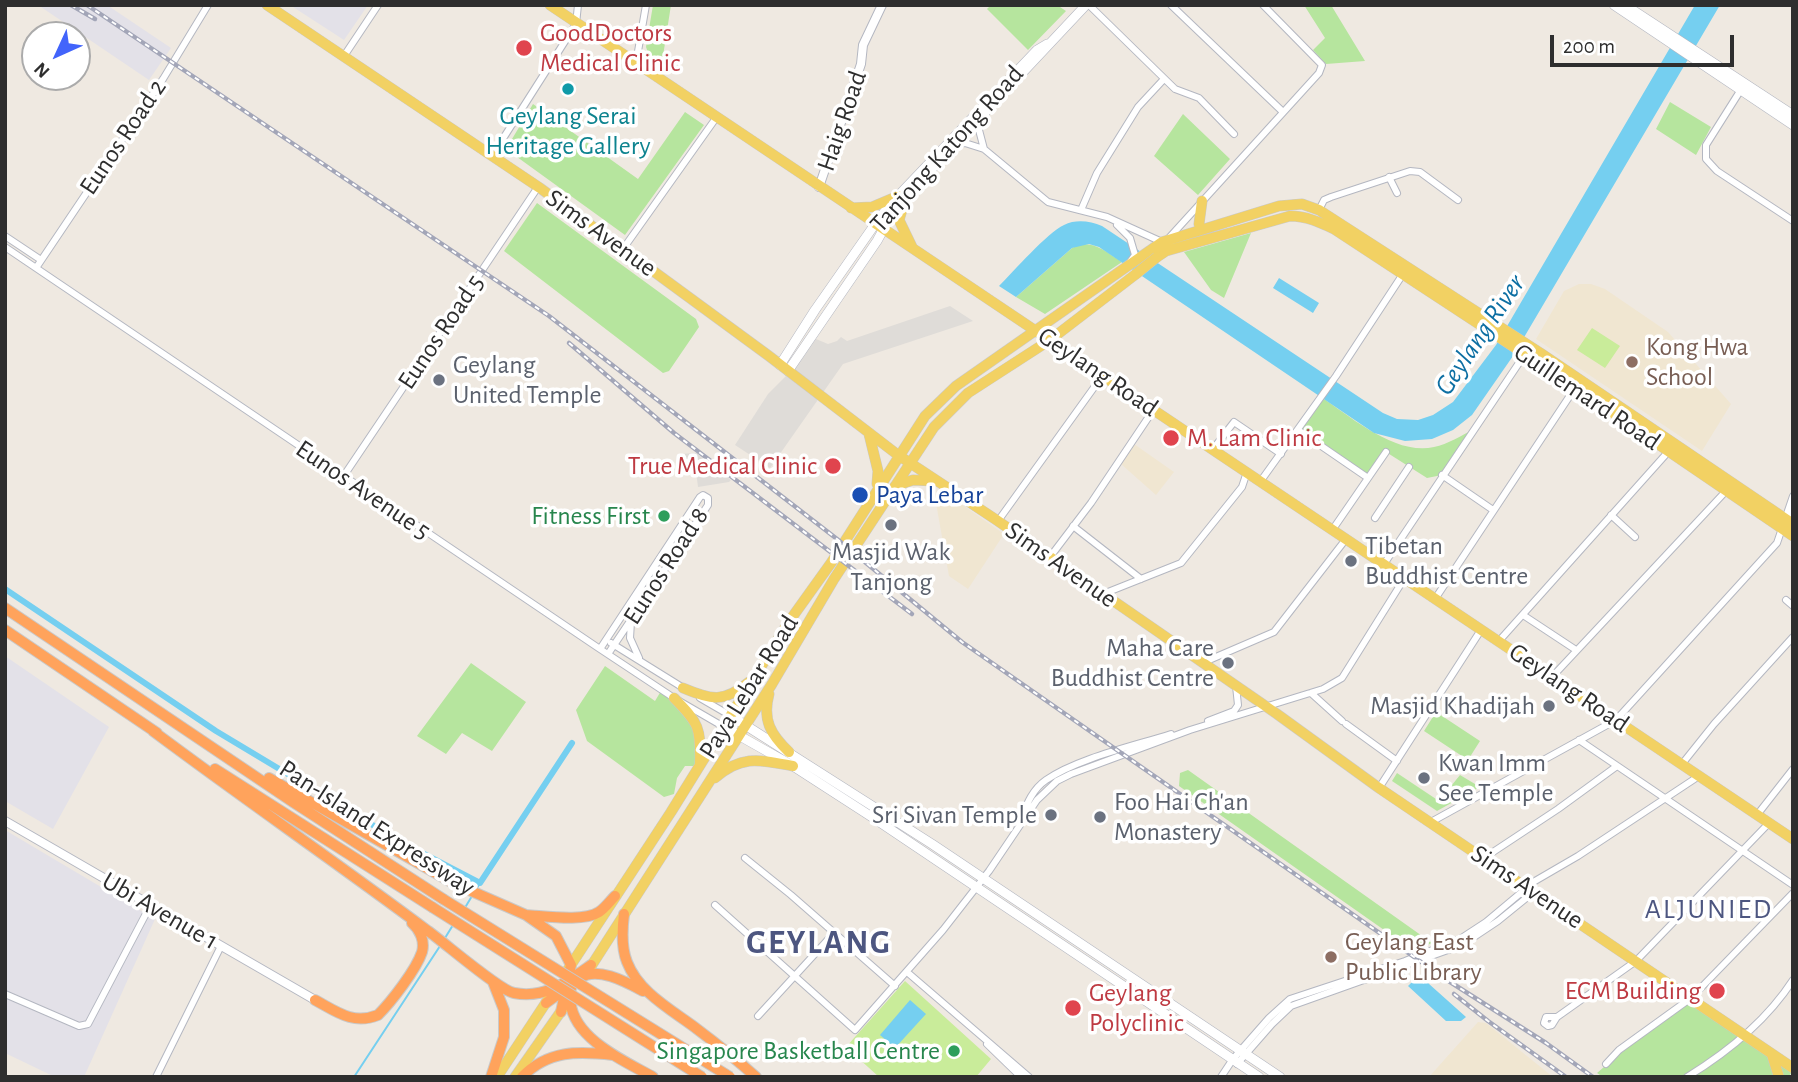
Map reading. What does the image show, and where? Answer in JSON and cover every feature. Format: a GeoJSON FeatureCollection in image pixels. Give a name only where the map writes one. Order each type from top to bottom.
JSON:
{"type":"FeatureCollection","features":[{"type":"Feature","properties":{"kind":"highway","name":"Pan-Island Expressway"},"geometry":{"type":"LineString","coordinates":[[5,608],[443,899],[730,1077]]}},
{"type":"Feature","properties":{"kind":"highway","name":"Pan-Island Expressway"},"geometry":{"type":"LineString","coordinates":[[5,630],[153,731],[702,1077]]}},
{"type":"Feature","properties":{"kind":"highway"},"geometry":{"type":"LineString","coordinates":[[153,731],[377,892],[493,981],[514,993],[539,993],[567,987]]}},
{"type":"Feature","properties":{"kind":"highway"},"geometry":{"type":"LineString","coordinates":[[250,772],[264,774],[309,802],[474,893],[526,915],[557,938],[574,961],[561,1012]]}},
{"type":"Feature","properties":{"kind":"highway"},"geometry":{"type":"LineString","coordinates":[[315,1000],[345,1017],[357,1020],[378,1016],[415,965],[423,951],[423,941],[417,928],[377,892]]}},
{"type":"Feature","properties":{"kind":"highway"},"geometry":{"type":"LineString","coordinates":[[526,915],[589,915],[600,911],[615,896]]}},
{"type":"Feature","properties":{"kind":"highway"},"geometry":{"type":"LineString","coordinates":[[624,914],[623,946],[626,961],[634,976],[657,1000]]}},
{"type":"Feature","properties":{"kind":"highway"},"geometry":{"type":"LineString","coordinates":[[546,1003],[589,970],[606,975],[630,984],[657,1000],[756,1077]]}},
{"type":"Feature","properties":{"kind":"highway"},"geometry":{"type":"LineString","coordinates":[[491,1077],[504,1037],[504,1010],[493,981]]}},
{"type":"Feature","properties":{"kind":"highway"},"geometry":{"type":"LineString","coordinates":[[567,987],[582,1029],[613,1055],[653,1077]]}},
{"type":"Feature","properties":{"kind":"highway"},"geometry":{"type":"LineString","coordinates":[[522,1077],[530,1068],[562,1053],[613,1055]]}},
{"type":"Feature","properties":{"kind":"main road","name":"Sims Avenue"},"geometry":{"type":"LineString","coordinates":[[267,5],[538,187],[898,455],[998,521],[1379,788],[1793,1070]]}},
{"type":"Feature","properties":{"kind":"main road","name":"Geylang Road"},"geometry":{"type":"LineString","coordinates":[[550,5],[1793,839]]}},
{"type":"Feature","properties":{"kind":"main road","name":"Tanjong Katong Road"},"geometry":{"type":"LineString","coordinates":[[784,368],[901,198],[1037,50],[1048,43],[1087,5]]}},
{"type":"Feature","properties":{"kind":"main road"},"geometry":{"type":"LineString","coordinates":[[1614,5],[1670,38]]}},
{"type":"Feature","properties":{"kind":"main road"},"geometry":{"type":"LineString","coordinates":[[1626,5],[1693,54],[1793,115]]}},
{"type":"Feature","properties":{"kind":"main road","name":"Tanjong Katong Road"},"geometry":{"type":"LineString","coordinates":[[901,198],[1042,54],[1048,43]]}},
{"type":"Feature","properties":{"kind":"main road"},"geometry":{"type":"LineString","coordinates":[[1742,86],[1793,125]]}},
{"type":"Feature","properties":{"kind":"main road"},"geometry":{"type":"LineString","coordinates":[[850,208],[872,207],[901,198],[899,220],[914,250]]}},
{"type":"Feature","properties":{"kind":"main road"},"geometry":{"type":"LineString","coordinates":[[1201,229],[1199,224],[1202,201]]}},
{"type":"Feature","properties":{"kind":"main road","name":"Guillemard Road"},"geometry":{"type":"LineString","coordinates":[[1036,330],[1164,242],[1279,206],[1302,204],[1341,222],[1668,452],[1726,491],[1786,523]]}},
{"type":"Feature","properties":{"kind":"main road","name":"Guillemard Road"},"geometry":{"type":"LineString","coordinates":[[1050,340],[1166,251],[1277,218],[1303,216],[1334,229],[1499,332]]}},
{"type":"Feature","properties":{"kind":"main road","name":"Paya Lebar Road"},"geometry":{"type":"LineString","coordinates":[[574,961],[788,623],[848,537],[921,421],[956,386],[1036,330]]}},
{"type":"Feature","properties":{"kind":"main road","name":"Paya Lebar Road"},"geometry":{"type":"LineString","coordinates":[[589,970],[772,684],[834,579],[934,426],[968,393],[1050,340]]}},
{"type":"Feature","properties":{"kind":"main road","name":"Guillemard Road"},"geometry":{"type":"LineString","coordinates":[[1526,351],[1786,523],[1793,536]]}},
{"type":"Feature","properties":{"kind":"main road"},"geometry":{"type":"LineString","coordinates":[[869,433],[878,471],[877,489]]}},
{"type":"Feature","properties":{"kind":"main road"},"geometry":{"type":"LineString","coordinates":[[894,486],[926,479],[942,483]]}},
{"type":"Feature","properties":{"kind":"main road"},"geometry":{"type":"LineString","coordinates":[[683,688],[709,699],[718,698],[736,692],[755,677]]}},
{"type":"Feature","properties":{"kind":"main road"},"geometry":{"type":"LineString","coordinates":[[772,684],[766,706],[769,723],[774,737],[789,752]]}},
{"type":"Feature","properties":{"kind":"main road"},"geometry":{"type":"LineString","coordinates":[[674,698],[687,711],[700,732],[700,764]]}},
{"type":"Feature","properties":{"kind":"main road"},"geometry":{"type":"LineString","coordinates":[[731,716],[984,879],[1280,1077]]}},
{"type":"Feature","properties":{"kind":"main road"},"geometry":{"type":"LineString","coordinates":[[724,727],[793,766],[1259,1077]]}},
{"type":"Feature","properties":{"kind":"main road"},"geometry":{"type":"LineString","coordinates":[[707,785],[724,770],[747,760],[757,759],[793,766]]}},
{"type":"Feature","properties":{"kind":"main road"},"geometry":{"type":"LineString","coordinates":[[497,1077],[546,1003]]}},
{"type":"Feature","properties":{"kind":"main road"},"geometry":{"type":"LineString","coordinates":[[515,1077],[561,1012]]}},
{"type":"Feature","properties":{"kind":"main road"},"geometry":{"type":"LineString","coordinates":[[1770,1052],[1777,1065],[1779,1077]]}},
{"type":"Feature","properties":{"kind":"main road"},"geometry":{"type":"LineString","coordinates":[[1787,1077],[1793,1070]]}},
{"type":"Feature","properties":{"kind":"street","name":"Eunos Road 2"},"geometry":{"type":"LineString","coordinates":[[36,268],[163,79],[208,5]]}},
{"type":"Feature","properties":{"kind":"street"},"geometry":{"type":"LineString","coordinates":[[344,56],[378,5]]}},
{"type":"Feature","properties":{"kind":"street"},"geometry":{"type":"LineString","coordinates":[[498,159],[497,148],[576,24],[578,5]]}},
{"type":"Feature","properties":{"kind":"street"},"geometry":{"type":"LineString","coordinates":[[636,63],[646,5]]}},
{"type":"Feature","properties":{"kind":"street","name":"Haig Road"},"geometry":{"type":"LineString","coordinates":[[819,187],[882,5]]}},
{"type":"Feature","properties":{"kind":"street"},"geometry":{"type":"LineString","coordinates":[[1087,5],[1177,91],[1191,94],[1205,103],[1234,134]]}},
{"type":"Feature","properties":{"kind":"street"},"geometry":{"type":"LineString","coordinates":[[1171,5],[1283,112]]}},
{"type":"Feature","properties":{"kind":"street"},"geometry":{"type":"LineString","coordinates":[[952,148],[965,143],[984,149],[1040,197],[1064,207],[1107,217],[1164,242],[1319,73],[1322,65],[1263,5]]}},
{"type":"Feature","properties":{"kind":"street"},"geometry":{"type":"LineString","coordinates":[[1081,209],[1097,173],[1139,107],[1164,79]]}},
{"type":"Feature","properties":{"kind":"street"},"geometry":{"type":"LineString","coordinates":[[1742,86],[1706,145],[1706,159],[1717,171],[1793,221]]}},
{"type":"Feature","properties":{"kind":"street"},"geometry":{"type":"LineString","coordinates":[[623,249],[716,118]]}},
{"type":"Feature","properties":{"kind":"street"},"geometry":{"type":"LineString","coordinates":[[980,118],[979,130],[984,149]]}},
{"type":"Feature","properties":{"kind":"street"},"geometry":{"type":"LineString","coordinates":[[1319,210],[1324,200],[1331,197],[1410,171],[1420,172],[1458,200]]}},
{"type":"Feature","properties":{"kind":"street"},"geometry":{"type":"LineString","coordinates":[[1389,177],[1397,194]]}},
{"type":"Feature","properties":{"kind":"street","name":"Eunos Road 5"},"geometry":{"type":"LineString","coordinates":[[343,477],[538,187]]}},
{"type":"Feature","properties":{"kind":"street"},"geometry":{"type":"LineString","coordinates":[[1107,217],[1133,244],[1135,255],[1124,269]]}},
{"type":"Feature","properties":{"kind":"street"},"geometry":{"type":"LineString","coordinates":[[5,236],[41,260]]}},
{"type":"Feature","properties":{"kind":"street","name":"Eunos Avenue 5"},"geometry":{"type":"LineString","coordinates":[[5,247],[600,649],[724,727]]}},
{"type":"Feature","properties":{"kind":"street"},"geometry":{"type":"LineString","coordinates":[[1261,482],[1335,378],[1403,274]]}},
{"type":"Feature","properties":{"kind":"street"},"geometry":{"type":"LineString","coordinates":[[1384,564],[1526,351]]}},
{"type":"Feature","properties":{"kind":"street"},"geometry":{"type":"LineString","coordinates":[[998,521],[1103,375]]}},
{"type":"Feature","properties":{"kind":"street"},"geometry":{"type":"LineString","coordinates":[[1436,598],[1576,388]]}},
{"type":"Feature","properties":{"kind":"street"},"geometry":{"type":"LineString","coordinates":[[1050,557],[1091,503],[1154,409]]}},
{"type":"Feature","properties":{"kind":"street"},"geometry":{"type":"LineString","coordinates":[[1213,449],[1234,422],[1281,454]]}},
{"type":"Feature","properties":{"kind":"street"},"geometry":{"type":"LineString","coordinates":[[1298,430],[1368,478]]}},
{"type":"Feature","properties":{"kind":"street"},"geometry":{"type":"LineString","coordinates":[[1333,529],[1386,452]]}},
{"type":"Feature","properties":{"kind":"street"},"geometry":{"type":"LineString","coordinates":[[1499,641],[1668,452]]}},
{"type":"Feature","properties":{"kind":"street"},"geometry":{"type":"LineString","coordinates":[[1376,518],[1409,467]]}},
{"type":"Feature","properties":{"kind":"street"},"geometry":{"type":"LineString","coordinates":[[1103,594],[1177,564],[1188,556],[1242,487],[1247,472]]}},
{"type":"Feature","properties":{"kind":"street"},"geometry":{"type":"LineString","coordinates":[[1442,475],[1493,510]]}},
{"type":"Feature","properties":{"kind":"street"},"geometry":{"type":"LineString","coordinates":[[1552,677],[1726,491]]}},
{"type":"Feature","properties":{"kind":"street","name":"Eunos Road 8"},"geometry":{"type":"LineString","coordinates":[[600,649],[700,497],[704,495],[708,498],[708,505],[608,654]]}},
{"type":"Feature","properties":{"kind":"street"},"geometry":{"type":"LineString","coordinates":[[1786,523],[1793,496]]}},
{"type":"Feature","properties":{"kind":"street"},"geometry":{"type":"LineString","coordinates":[[1431,822],[1616,720],[1772,548],[1793,509]]}},
{"type":"Feature","properties":{"kind":"street"},"geometry":{"type":"LineString","coordinates":[[1611,515],[1635,537]]}},
{"type":"Feature","properties":{"kind":"street"},"geometry":{"type":"LineString","coordinates":[[1073,526],[1141,579]]}},
{"type":"Feature","properties":{"kind":"street"},"geometry":{"type":"LineString","coordinates":[[1202,663],[1274,632],[1346,539]]}},
{"type":"Feature","properties":{"kind":"street"},"geometry":{"type":"LineString","coordinates":[[715,905],[855,1030],[984,879],[1047,789],[1071,774],[1190,730],[1323,689],[1342,678],[1404,579]]}},
{"type":"Feature","properties":{"kind":"street"},"geometry":{"type":"LineString","coordinates":[[1523,615],[1576,650]]}},
{"type":"Feature","properties":{"kind":"street"},"geometry":{"type":"LineString","coordinates":[[631,620],[630,638],[640,661]]}},
{"type":"Feature","properties":{"kind":"street"},"geometry":{"type":"LineString","coordinates":[[1379,788],[1481,630]]}},
{"type":"Feature","properties":{"kind":"street"},"geometry":{"type":"LineString","coordinates":[[1682,764],[1714,724],[1793,637]]}},
{"type":"Feature","properties":{"kind":"street"},"geometry":{"type":"LineString","coordinates":[[607,640],[731,716]]}},
{"type":"Feature","properties":{"kind":"street"},"geometry":{"type":"LineString","coordinates":[[1019,826],[1029,799],[1046,780],[1094,759],[1234,711],[1238,705],[1236,686]]}},
{"type":"Feature","properties":{"kind":"street"},"geometry":{"type":"LineString","coordinates":[[1311,693],[1344,723],[1397,761]]}},
{"type":"Feature","properties":{"kind":"street"},"geometry":{"type":"LineString","coordinates":[[1579,740],[1793,884]]}},
{"type":"Feature","properties":{"kind":"street"},"geometry":{"type":"LineString","coordinates":[[1484,858],[1617,766]]}},
{"type":"Feature","properties":{"kind":"street"},"geometry":{"type":"LineString","coordinates":[[1757,815],[1793,769]]}},
{"type":"Feature","properties":{"kind":"street"},"geometry":{"type":"LineString","coordinates":[[1224,1074],[1291,1006],[1462,945],[1497,921],[1531,889],[1699,776]]}},
{"type":"Feature","properties":{"kind":"street","name":"Ubi Avenue 1"},"geometry":{"type":"LineString","coordinates":[[5,821],[315,1000]]}},
{"type":"Feature","properties":{"kind":"street"},"geometry":{"type":"LineString","coordinates":[[1558,1017],[1636,961],[1769,823]]}},
{"type":"Feature","properties":{"kind":"street"},"geometry":{"type":"LineString","coordinates":[[745,858],[895,986]]}},
{"type":"Feature","properties":{"kind":"street"},"geometry":{"type":"LineString","coordinates":[[1606,1064],[1619,1050],[1691,998],[1793,893]]}},
{"type":"Feature","properties":{"kind":"street"},"geometry":{"type":"LineString","coordinates":[[5,994],[79,1026],[88,1024],[150,906]]}},
{"type":"Feature","properties":{"kind":"street"},"geometry":{"type":"LineString","coordinates":[[758,1016],[834,933]]}},
{"type":"Feature","properties":{"kind":"street"},"geometry":{"type":"LineString","coordinates":[[156,1077],[221,946]]}},
{"type":"Feature","properties":{"kind":"street"},"geometry":{"type":"LineString","coordinates":[[907,972],[1029,1077]]}},
{"type":"Feature","properties":{"kind":"street"},"geometry":{"type":"LineString","coordinates":[[1687,1077],[1745,1035],[1772,1008],[1793,980]]}},
{"type":"Feature","properties":{"kind":"street"},"geometry":{"type":"LineString","coordinates":[[986,1042],[990,1049],[1021,1077]]}},
{"type":"Feature","properties":{"kind":"shaded area"},"geometry":{"type":"Polygon","coordinates":[[[38,5],[107,5],[171,48],[149,80],[91,41],[91,21],[62,21],[38,5]]]}},
{"type":"Feature","properties":{"kind":"shaded area"},"geometry":{"type":"Polygon","coordinates":[[[290,5],[368,5],[344,40],[290,5]]]}},
{"type":"Feature","properties":{"kind":"shaded area","name":"Kong Hwa School"},"geometry":{"type":"Polygon","coordinates":[[[1579,284],[1591,284],[1605,289],[1668,332],[1731,404],[1702,451],[1536,339],[1564,291],[1579,284]]]}},
{"type":"Feature","properties":{"kind":"shaded area"},"geometry":{"type":"Polygon","coordinates":[[[950,306],[973,321],[843,364],[770,468],[735,445],[768,394],[799,363],[816,339],[828,344],[841,337],[847,341],[950,306]]]}},
{"type":"Feature","properties":{"kind":"shaded area"},"geometry":{"type":"Polygon","coordinates":[[[1134,444],[1174,472],[1156,495],[1121,464],[1134,444]]]}},
{"type":"Feature","properties":{"kind":"shaded area"},"geometry":{"type":"Polygon","coordinates":[[[696,453],[731,480],[698,487],[692,465],[680,454],[696,453]]]}},
{"type":"Feature","properties":{"kind":"shaded area"},"geometry":{"type":"Polygon","coordinates":[[[944,492],[1004,534],[968,589],[949,576],[936,503],[944,492]]]}},
{"type":"Feature","properties":{"kind":"shaded area"},"geometry":{"type":"Polygon","coordinates":[[[5,656],[109,727],[53,829],[5,801],[5,656]]]}},
{"type":"Feature","properties":{"kind":"shaded area"},"geometry":{"type":"Polygon","coordinates":[[[5,830],[155,919],[84,1077],[55,1077],[5,1053],[5,830]]]}},
{"type":"Feature","properties":{"kind":"shaded area"},"geometry":{"type":"Polygon","coordinates":[[[1478,1022],[1486,1023],[1553,1077],[1429,1077],[1478,1022]]]}},
{"type":"Feature","properties":{"kind":"green space"},"geometry":{"type":"Polygon","coordinates":[[[653,5],[671,5],[663,56],[681,68],[669,69],[649,55],[646,47],[653,5]]]}},
{"type":"Feature","properties":{"kind":"green space"},"geometry":{"type":"Polygon","coordinates":[[[991,5],[1057,5],[1066,11],[1028,50],[987,9],[991,5]]]}},
{"type":"Feature","properties":{"kind":"green space"},"geometry":{"type":"Polygon","coordinates":[[[1304,5],[1331,5],[1365,61],[1326,64],[1313,50],[1325,38],[1304,5]]]}},
{"type":"Feature","properties":{"kind":"green space"},"geometry":{"type":"Polygon","coordinates":[[[1670,102],[1711,127],[1696,155],[1656,129],[1670,102]]]}},
{"type":"Feature","properties":{"kind":"green space"},"geometry":{"type":"Polygon","coordinates":[[[533,104],[638,179],[685,112],[704,125],[625,235],[506,149],[533,104]]]}},
{"type":"Feature","properties":{"kind":"green space"},"geometry":{"type":"Polygon","coordinates":[[[1183,114],[1230,159],[1198,195],[1154,156],[1183,114]]]}},
{"type":"Feature","properties":{"kind":"green space"},"geometry":{"type":"Polygon","coordinates":[[[537,203],[696,319],[699,327],[669,371],[663,373],[504,251],[537,203]]]}},
{"type":"Feature","properties":{"kind":"green space"},"geometry":{"type":"Polygon","coordinates":[[[1251,233],[1224,298],[1211,290],[1184,252],[1251,233]]]}},
{"type":"Feature","properties":{"kind":"green space"},"geometry":{"type":"Polygon","coordinates":[[[1081,244],[1097,247],[1122,262],[1045,314],[1016,297],[1072,248],[1081,244]]]}},
{"type":"Feature","properties":{"kind":"green space"},"geometry":{"type":"Polygon","coordinates":[[[1592,328],[1620,346],[1605,368],[1577,350],[1592,328]]]}},
{"type":"Feature","properties":{"kind":"green space"},"geometry":{"type":"Polygon","coordinates":[[[1321,397],[1374,433],[1405,446],[1434,447],[1474,429],[1442,475],[1427,478],[1386,452],[1368,478],[1298,430],[1321,397]]]}},
{"type":"Feature","properties":{"kind":"green space"},"geometry":{"type":"Polygon","coordinates":[[[471,663],[526,702],[492,751],[462,733],[446,754],[417,736],[471,663]]]}},
{"type":"Feature","properties":{"kind":"green space"},"geometry":{"type":"Polygon","coordinates":[[[605,666],[655,701],[661,691],[694,727],[698,762],[695,766],[685,766],[677,778],[674,794],[664,797],[587,741],[576,710],[605,666]]]}},
{"type":"Feature","properties":{"kind":"green space"},"geometry":{"type":"Polygon","coordinates":[[[1436,712],[1480,741],[1468,760],[1424,731],[1436,712]]]}},
{"type":"Feature","properties":{"kind":"green space"},"geometry":{"type":"Polygon","coordinates":[[[1188,770],[1432,943],[1414,951],[1179,786],[1180,773],[1188,770]]]}},
{"type":"Feature","properties":{"kind":"green space"},"geometry":{"type":"Polygon","coordinates":[[[1397,773],[1439,801],[1460,775],[1480,787],[1437,811],[1392,781],[1397,773]]]}},
{"type":"Feature","properties":{"kind":"green space"},"geometry":{"type":"Polygon","coordinates":[[[905,981],[991,1059],[976,1077],[879,1077],[846,1047],[905,981]]]}},
{"type":"Feature","properties":{"kind":"green space"},"geometry":{"type":"Polygon","coordinates":[[[1691,998],[1793,1071],[1788,1077],[1603,1077],[1597,1073],[1640,1036],[1691,998]]]}},
{"type":"Feature","properties":{"kind":"water","name":"Geylang River"},"geometry":{"type":"Polygon","coordinates":[[[1695,5],[1720,5],[1513,356],[1472,415],[1453,430],[1432,439],[1405,441],[1374,433],[1099,247],[1089,244],[1072,248],[1016,297],[999,286],[1057,229],[1073,222],[1097,224],[1383,413],[1397,419],[1418,420],[1433,415],[1453,402],[1496,345],[1695,5]]]}},
{"type":"Feature","properties":{"kind":"water"},"geometry":{"type":"Polygon","coordinates":[[[1279,278],[1319,303],[1313,313],[1273,288],[1279,278]]]}},
{"type":"Feature","properties":{"kind":"water"},"geometry":{"type":"Polygon","coordinates":[[[1419,975],[1466,1017],[1461,1021],[1446,1021],[1408,986],[1419,975]]]}},
{"type":"Feature","properties":{"kind":"water"},"geometry":{"type":"Polygon","coordinates":[[[910,1000],[926,1014],[895,1048],[880,1035],[910,1000]]]}},
{"type":"Feature","properties":{"kind":"waterway"},"geometry":{"type":"LineString","coordinates":[[5,589],[216,731],[401,842],[480,883],[572,743]]}},
{"type":"Feature","properties":{"kind":"waterway"},"geometry":{"type":"LineString","coordinates":[[477,888],[480,883]]}},
{"type":"Feature","properties":{"kind":"waterway"},"geometry":{"type":"LineString","coordinates":[[466,906],[472,896]]}},
{"type":"Feature","properties":{"kind":"waterway"},"geometry":{"type":"LineString","coordinates":[[445,938],[453,925]]}},
{"type":"Feature","properties":{"kind":"waterway"},"geometry":{"type":"LineString","coordinates":[[354,1077],[440,946]]}},
{"type":"Feature","properties":{"kind":"railway"},"geometry":{"type":"LineString","coordinates":[[71,5],[95,19]]}},
{"type":"Feature","properties":{"kind":"railway"},"geometry":{"type":"LineString","coordinates":[[87,5],[549,316],[837,539],[962,642],[1447,980],[1546,1043],[1593,1077]]}},
{"type":"Feature","properties":{"kind":"railway"},"geometry":{"type":"LineString","coordinates":[[569,343],[674,433],[912,614]]}},
{"type":"Feature","properties":{"kind":"railway"},"geometry":{"type":"LineString","coordinates":[[1454,994],[1566,1077]]}},
{"type":"Feature","properties":{"kind":"place","name":"GoodDoctors Medical Clinic"},"geometry":{"type":"Point","coordinates":[524,48]}},
{"type":"Feature","properties":{"kind":"place","name":"Geylang Serai Heritage Gallery"},"geometry":{"type":"Point","coordinates":[568,89]}},
{"type":"Feature","properties":{"kind":"place","name":"Kong Hwa School"},"geometry":{"type":"Point","coordinates":[1632,362]}},
{"type":"Feature","properties":{"kind":"place","name":"Geylang United Temple"},"geometry":{"type":"Point","coordinates":[439,380]}},
{"type":"Feature","properties":{"kind":"place","name":"M. Lam Clinic"},"geometry":{"type":"Point","coordinates":[1171,438]}},
{"type":"Feature","properties":{"kind":"place","name":"True Medical Clinic"},"geometry":{"type":"Point","coordinates":[833,466]}},
{"type":"Feature","properties":{"kind":"place","name":"Paya Lebar"},"geometry":{"type":"Point","coordinates":[860,495]}},
{"type":"Feature","properties":{"kind":"place","name":"Fitness First"},"geometry":{"type":"Point","coordinates":[664,516]}},
{"type":"Feature","properties":{"kind":"place","name":"Masjid Wak Tanjong"},"geometry":{"type":"Point","coordinates":[891,525]}},
{"type":"Feature","properties":{"kind":"place","name":"Tibetan Buddhist Centre"},"geometry":{"type":"Point","coordinates":[1351,561]}},
{"type":"Feature","properties":{"kind":"place","name":"Maha Care Buddhist Centre"},"geometry":{"type":"Point","coordinates":[1228,663]}},
{"type":"Feature","properties":{"kind":"place","name":"Masjid Khadijah"},"geometry":{"type":"Point","coordinates":[1549,706]}},
{"type":"Feature","properties":{"kind":"place","name":"Kwan Imm See Temple"},"geometry":{"type":"Point","coordinates":[1424,778]}},
{"type":"Feature","properties":{"kind":"place","name":"Sri Sivan Temple"},"geometry":{"type":"Point","coordinates":[1051,815]}},
{"type":"Feature","properties":{"kind":"place","name":"Foo Hai Ch'an Monastery"},"geometry":{"type":"Point","coordinates":[1100,817]}},
{"type":"Feature","properties":{"kind":"place","name":"Geylang East Public Library"},"geometry":{"type":"Point","coordinates":[1331,957]}},
{"type":"Feature","properties":{"kind":"place","name":"ECM Building"},"geometry":{"type":"Point","coordinates":[1717,991]}},
{"type":"Feature","properties":{"kind":"place","name":"Geylang Polyclinic"},"geometry":{"type":"Point","coordinates":[1073,1008]}},
{"type":"Feature","properties":{"kind":"place","name":"Singapore Basketball Centre"},"geometry":{"type":"Point","coordinates":[954,1051]}},
{"type":"Feature","properties":{"kind":"district","name":"ALJUNIED"},"geometry":{"type":"Point","coordinates":[1709,910]}},
{"type":"Feature","properties":{"kind":"district","name":"GEYLANG"},"geometry":{"type":"Point","coordinates":[819,943]}}]}
